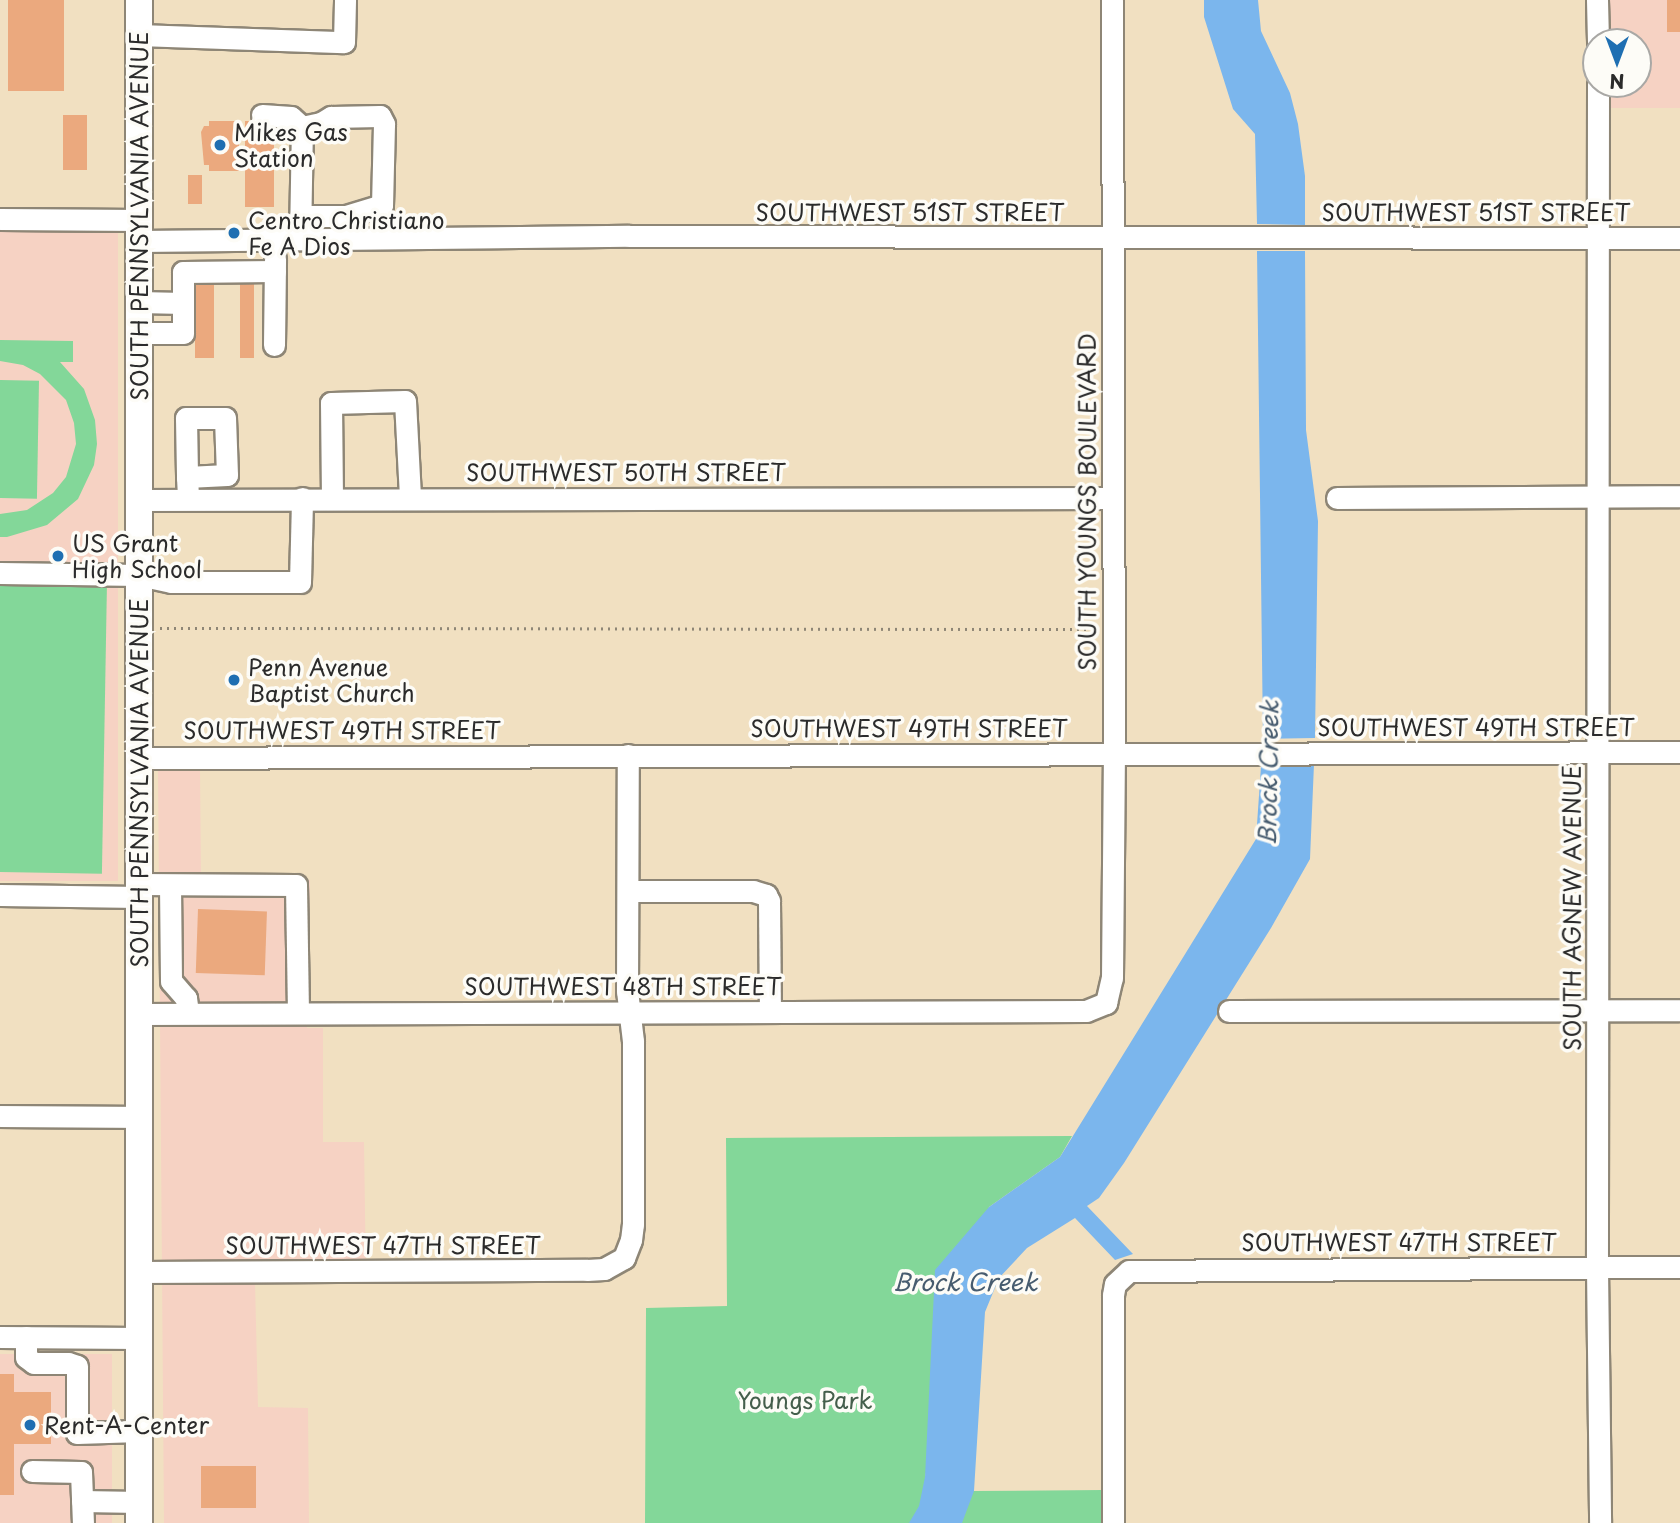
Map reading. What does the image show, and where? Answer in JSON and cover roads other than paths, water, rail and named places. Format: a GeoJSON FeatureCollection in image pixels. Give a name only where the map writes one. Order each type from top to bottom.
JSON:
{"type":"FeatureCollection","features":[{"type":"Feature","properties":{"kind":"main road","name":"SOUTH PENNSYLVANIA AVENUE"},"geometry":{"type":"LineString","coordinates":[[139,0],[139,1512]]}},
{"type":"Feature","properties":{"kind":"street"},"geometry":{"type":"LineString","coordinates":[[139,35],[344,42],[345,0]]}},
{"type":"Feature","properties":{"kind":"street","name":"SOUTH YOUNGS BOULEVARD"},"geometry":{"type":"LineString","coordinates":[[1106,1003],[1112,978],[1114,754],[1112,0]]}},
{"type":"Feature","properties":{"kind":"street"},"geometry":{"type":"LineString","coordinates":[[1597,0],[1598,28]]}},
{"type":"Feature","properties":{"kind":"street","name":"SOUTH AGNEW AVENUE"},"geometry":{"type":"LineString","coordinates":[[1598,98],[1597,1268],[1600,1523]]}},
{"type":"Feature","properties":{"kind":"street"},"geometry":{"type":"LineString","coordinates":[[262,114],[291,117],[302,127],[300,239]]}},
{"type":"Feature","properties":{"kind":"street"},"geometry":{"type":"LineString","coordinates":[[300,216],[347,216],[382,205],[384,124],[380,116],[343,116],[302,127]]}},
{"type":"Feature","properties":{"kind":"street"},"geometry":{"type":"LineString","coordinates":[[346,239],[347,216]]}},
{"type":"Feature","properties":{"kind":"street","name":"SOUTHWEST 51ST STREET"},"geometry":{"type":"LineString","coordinates":[[0,219],[232,240],[629,236],[1680,238]]}},
{"type":"Feature","properties":{"kind":"street"},"geometry":{"type":"LineString","coordinates":[[274,345],[275,239]]}},
{"type":"Feature","properties":{"kind":"street"},"geometry":{"type":"LineString","coordinates":[[232,240],[232,272]]}},
{"type":"Feature","properties":{"kind":"street"},"geometry":{"type":"LineString","coordinates":[[139,334],[183,333],[183,272],[275,271]]}},
{"type":"Feature","properties":{"kind":"street"},"geometry":{"type":"LineString","coordinates":[[139,302],[183,303]]}},
{"type":"Feature","properties":{"kind":"street"},"geometry":{"type":"LineString","coordinates":[[332,498],[331,403],[405,401],[410,498]]}},
{"type":"Feature","properties":{"kind":"street"},"geometry":{"type":"LineString","coordinates":[[187,477],[188,499]]}},
{"type":"Feature","properties":{"kind":"street"},"geometry":{"type":"LineString","coordinates":[[1337,498],[1680,496]]}},
{"type":"Feature","properties":{"kind":"street"},"geometry":{"type":"LineString","coordinates":[[0,573],[139,575],[171,582],[300,582],[302,498]]}},
{"type":"Feature","properties":{"kind":"street","name":"SOUTHWEST 50TH STREET"},"geometry":{"type":"LineString","coordinates":[[139,500],[1113,498]]}},
{"type":"Feature","properties":{"kind":"street","name":"SOUTHWEST 49TH STREET"},"geometry":{"type":"LineString","coordinates":[[139,758],[1680,752]]}},
{"type":"Feature","properties":{"kind":"street"},"geometry":{"type":"LineString","coordinates":[[628,755],[630,1012]]}},
{"type":"Feature","properties":{"kind":"street"},"geometry":{"type":"LineString","coordinates":[[170,885],[171,981],[186,998],[188,1013]]}},
{"type":"Feature","properties":{"kind":"street"},"geometry":{"type":"LineString","coordinates":[[0,895],[139,890],[170,885],[296,885],[298,1012]]}},
{"type":"Feature","properties":{"kind":"street"},"geometry":{"type":"LineString","coordinates":[[628,891],[753,891],[766,895],[770,1012]]}},
{"type":"Feature","properties":{"kind":"street","name":"SOUTHWEST 48TH STREET"},"geometry":{"type":"LineString","coordinates":[[139,1014],[1086,1011],[1106,1003]]}},
{"type":"Feature","properties":{"kind":"street"},"geometry":{"type":"LineString","coordinates":[[1229,1011],[1680,1010]]}},
{"type":"Feature","properties":{"kind":"street","name":"SOUTHWEST 47TH STREET"},"geometry":{"type":"LineString","coordinates":[[139,1272],[604,1269],[624,1258],[631,1240],[633,1224],[633,1041],[630,1012]]}},
{"type":"Feature","properties":{"kind":"street"},"geometry":{"type":"LineString","coordinates":[[0,1116],[139,1117]]}},
{"type":"Feature","properties":{"kind":"street","name":"SOUTHWEST 47TH STREET"},"geometry":{"type":"LineString","coordinates":[[1113,1523],[1113,1295],[1120,1276],[1142,1269],[1680,1267]]}},
{"type":"Feature","properties":{"kind":"street"},"geometry":{"type":"LineString","coordinates":[[0,1337],[139,1338]]}},
{"type":"Feature","properties":{"kind":"street"},"geometry":{"type":"LineString","coordinates":[[26,1337],[26,1357],[34,1363],[68,1363],[77,1366],[77,1433],[139,1431]]}},
{"type":"Feature","properties":{"kind":"street"},"geometry":{"type":"LineString","coordinates":[[32,1471],[81,1472],[83,1523]]}},
{"type":"Feature","properties":{"kind":"street"},"geometry":{"type":"LineString","coordinates":[[82,1501],[139,1512]]}},
{"type":"Feature","properties":{"kind":"water"},"geometry":{"type":"Polygon","coordinates":[[[1204,0],[1258,0],[1261,31],[1290,93],[1298,124],[1305,176],[1305,225],[1257,224],[1255,134],[1233,109],[1204,17],[1204,0]]]}},
{"type":"Feature","properties":{"kind":"water","name":"Brock Creek"},"geometry":{"type":"Polygon","coordinates":[[[1257,251],[1305,251],[1306,430],[1318,521],[1315,738],[1263,739],[1257,251]]]}},
{"type":"Feature","properties":{"kind":"water","name":"Brock Creek"},"geometry":{"type":"Polygon","coordinates":[[[1314,764],[1310,859],[1271,928],[1124,1163],[1099,1198],[1087,1206],[1133,1254],[1115,1260],[1075,1218],[1027,1248],[999,1278],[985,1312],[974,1491],[962,1523],[909,1523],[919,1506],[925,1477],[935,1270],[989,1207],[1060,1157],[1256,839],[1261,766],[1314,764]]]}},
{"type":"Feature","properties":{"kind":"place","name":"Mikes Gas Station"},"geometry":{"type":"Point","coordinates":[220,145]}},
{"type":"Feature","properties":{"kind":"place","name":"Centro Christiano Fe A Dios"},"geometry":{"type":"Point","coordinates":[234,233]}},
{"type":"Feature","properties":{"kind":"place","name":"US Grant High School"},"geometry":{"type":"Point","coordinates":[58,556]}},
{"type":"Feature","properties":{"kind":"place","name":"Penn Avenue Baptist Church"},"geometry":{"type":"Point","coordinates":[234,680]}},
{"type":"Feature","properties":{"kind":"place","name":"Rent-A-Center"},"geometry":{"type":"Point","coordinates":[30,1425]}},
{"type":"Feature","properties":{"kind":"park label","name":"Youngs Park"},"geometry":{"type":"Point","coordinates":[805,1400]}}]}
